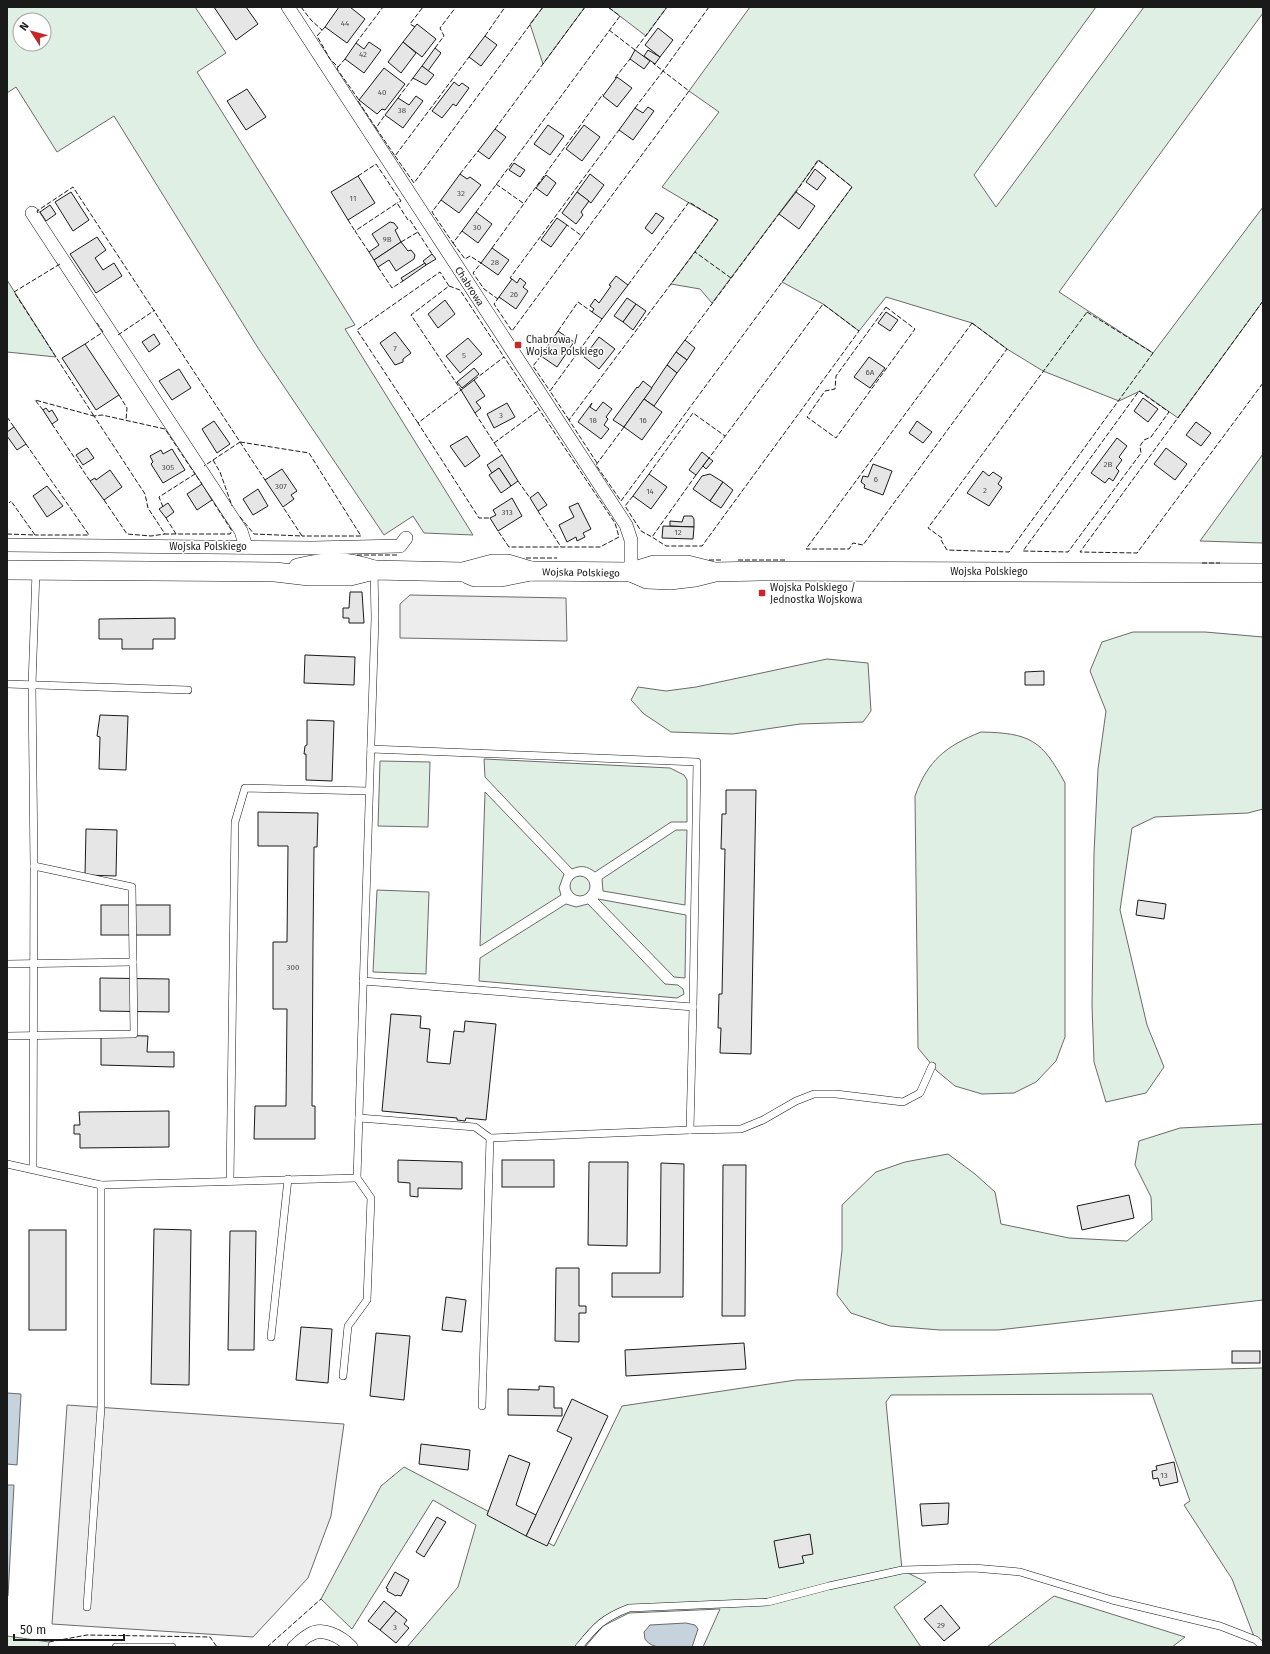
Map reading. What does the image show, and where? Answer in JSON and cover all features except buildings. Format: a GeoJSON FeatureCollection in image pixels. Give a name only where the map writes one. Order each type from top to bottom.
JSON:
{"type":"FeatureCollection","features":[{"type":"Feature","properties":{"kind":"main road","name":"Wojska Polskiego"},"geometry":{"type":"LineString","coordinates":[[7,570],[275,572],[350,576],[374,570],[463,572],[475,577],[501,577],[531,571],[631,572],[647,579],[670,580],[695,578],[715,572],[824,570],[1263,573]]}},
{"type":"Feature","properties":{"kind":"street","name":"Chabrowa"},"geometry":{"type":"LineString","coordinates":[[288,7],[626,525],[631,540],[631,572]]}},
{"type":"Feature","properties":{"kind":"street"},"geometry":{"type":"LineString","coordinates":[[32,214],[241,531],[246,546]]}},
{"type":"Feature","properties":{"kind":"street","name":"Wojska Polskiego"},"geometry":{"type":"LineString","coordinates":[[7,545],[400,546],[406,538]]}},
{"type":"Feature","properties":{"kind":"street"},"geometry":{"type":"LineString","coordinates":[[294,1647],[309,1634],[328,1632],[344,1640],[351,1647]]}},
{"type":"Feature","properties":{"kind":"lane"},"geometry":{"type":"LineString","coordinates":[[33,1170],[34,866],[32,685],[36,570]]}},
{"type":"Feature","properties":{"kind":"lane"},"geometry":{"type":"LineString","coordinates":[[343,1376],[348,1326],[367,1300],[371,1198],[357,1178],[375,618],[374,570]]}},
{"type":"Feature","properties":{"kind":"lane"},"geometry":{"type":"LineString","coordinates":[[7,684],[188,690]]}},
{"type":"Feature","properties":{"kind":"lane"},"geometry":{"type":"LineString","coordinates":[[371,749],[697,762],[690,1130]]}},
{"type":"Feature","properties":{"kind":"lane"},"geometry":{"type":"LineString","coordinates":[[230,1181],[235,822],[245,788],[369,791]]}},
{"type":"Feature","properties":{"kind":"lane"},"geometry":{"type":"LineString","coordinates":[[7,1036],[134,1034],[132,887],[34,866]]}},
{"type":"Feature","properties":{"kind":"lane"},"geometry":{"type":"LineString","coordinates":[[7,964],[133,962]]}},
{"type":"Feature","properties":{"kind":"lane"},"geometry":{"type":"LineString","coordinates":[[364,981],[693,1007]]}},
{"type":"Feature","properties":{"kind":"lane"},"geometry":{"type":"LineString","coordinates":[[359,1118],[475,1127],[490,1138],[741,1129],[764,1120],[796,1101],[814,1094],[836,1094],[903,1102],[920,1093],[932,1066]]}},
{"type":"Feature","properties":{"kind":"lane"},"geometry":{"type":"LineString","coordinates":[[482,1406],[490,1138]]}},
{"type":"Feature","properties":{"kind":"lane"},"geometry":{"type":"LineString","coordinates":[[7,1164],[101,1185],[357,1178]]}},
{"type":"Feature","properties":{"kind":"lane"},"geometry":{"type":"LineString","coordinates":[[270,1337],[288,1180]]}},
{"type":"Feature","properties":{"kind":"lane"},"geometry":{"type":"LineString","coordinates":[[87,1608],[101,1407],[101,1185]]}},
{"type":"Feature","properties":{"kind":"lane"},"geometry":{"type":"LineString","coordinates":[[579,1647],[600,1622],[609,1616],[629,1608],[768,1602],[829,1586],[902,1570],[974,1568],[1020,1572],[1112,1600],[1220,1626],[1256,1640],[1263,1647]]}},
{"type":"Feature","properties":{"kind":"lane"},"geometry":{"type":"LineString","coordinates":[[116,1647],[172,1647]]}},
{"type":"Feature","properties":{"kind":"green space"},"geometry":{"type":"Polygon","coordinates":[[[7,7],[195,7],[226,53],[197,72],[355,325],[345,329],[473,535],[424,533],[413,516],[384,535],[258,348],[114,116],[57,152],[16,87],[7,93],[7,7]]]}},
{"type":"Feature","properties":{"kind":"green space"},"geometry":{"type":"Polygon","coordinates":[[[543,7],[585,7],[543,64],[530,24],[543,7]]]}},
{"type":"Feature","properties":{"kind":"green space"},"geometry":{"type":"Polygon","coordinates":[[[608,7],[667,7],[646,36],[608,7]]]}},
{"type":"Feature","properties":{"kind":"green space"},"geometry":{"type":"Polygon","coordinates":[[[750,7],[1096,7],[974,175],[996,207],[1144,7],[1263,7],[1263,13],[1059,292],[1153,353],[1263,207],[1263,301],[1178,418],[1140,391],[1119,401],[1043,371],[1007,349],[972,323],[886,297],[859,331],[823,304],[782,282],[852,187],[819,160],[712,303],[700,289],[671,284],[718,220],[662,187],[719,112],[689,91],[750,7]]]}},
{"type":"Feature","properties":{"kind":"green space"},"geometry":{"type":"Polygon","coordinates":[[[7,280],[56,357],[7,352],[7,280]]]}},
{"type":"Feature","properties":{"kind":"green space"},"geometry":{"type":"Polygon","coordinates":[[[1263,454],[1263,543],[1200,541],[1263,454]]]}},
{"type":"Feature","properties":{"kind":"green space"},"geometry":{"type":"Polygon","coordinates":[[[1133,632],[1205,632],[1263,637],[1263,809],[1248,813],[1155,817],[1132,828],[1120,910],[1147,1025],[1164,1067],[1146,1093],[1106,1102],[1094,1062],[1092,1005],[1094,853],[1098,769],[1106,711],[1090,671],[1102,642],[1133,632]]]}},
{"type":"Feature","properties":{"kind":"green space"},"geometry":{"type":"Polygon","coordinates":[[[827,659],[868,663],[871,711],[863,722],[800,724],[733,734],[671,732],[644,714],[631,700],[638,687],[666,691],[696,687],[827,659]]]}},
{"type":"Feature","properties":{"kind":"green space"},"geometry":{"type":"Polygon","coordinates":[[[981,732],[1012,734],[1033,742],[1049,757],[1065,783],[1065,1037],[1056,1061],[1036,1082],[1014,1093],[982,1094],[955,1086],[937,1071],[918,1048],[915,796],[926,773],[940,756],[958,743],[981,732]]]}},
{"type":"Feature","properties":{"kind":"green space"},"geometry":{"type":"Polygon","coordinates":[[[484,759],[670,768],[684,775],[687,780],[687,822],[671,822],[595,872],[584,867],[572,869],[485,777],[484,759]]]}},
{"type":"Feature","properties":{"kind":"green space"},"geometry":{"type":"Polygon","coordinates":[[[380,761],[430,762],[428,827],[378,826],[380,761]]]}},
{"type":"Feature","properties":{"kind":"green space"},"geometry":{"type":"Polygon","coordinates":[[[485,792],[564,874],[559,888],[561,895],[480,946],[485,792]]]}},
{"type":"Feature","properties":{"kind":"green space"},"geometry":{"type":"Polygon","coordinates":[[[676,830],[687,830],[685,905],[603,891],[602,879],[676,830]]]}},
{"type":"Feature","properties":{"kind":"green space"},"geometry":{"type":"Polygon","coordinates":[[[576,876],[584,876],[590,882],[590,890],[584,896],[576,896],[570,890],[570,882],[576,876]]]}},
{"type":"Feature","properties":{"kind":"green space"},"geometry":{"type":"Polygon","coordinates":[[[377,890],[429,892],[426,974],[373,972],[377,890]]]}},
{"type":"Feature","properties":{"kind":"green space"},"geometry":{"type":"Polygon","coordinates":[[[598,899],[686,915],[685,978],[674,977],[598,899]]]}},
{"type":"Feature","properties":{"kind":"green space"},"geometry":{"type":"Polygon","coordinates":[[[566,904],[576,907],[588,904],[665,984],[678,985],[683,989],[684,994],[677,998],[479,981],[480,958],[566,904]]]}},
{"type":"Feature","properties":{"kind":"green space"},"geometry":{"type":"Polygon","coordinates":[[[1263,1124],[1263,1300],[998,1330],[940,1330],[890,1326],[851,1313],[837,1295],[842,1250],[842,1205],[876,1172],[905,1162],[948,1154],[975,1174],[995,1192],[1001,1224],[1069,1238],[1127,1241],[1152,1220],[1151,1197],[1135,1165],[1139,1141],[1180,1128],[1263,1124]]]}},
{"type":"Feature","properties":{"kind":"green space"},"geometry":{"type":"Polygon","coordinates":[[[1263,1368],[1263,1647],[1258,1647],[1232,1579],[1184,1505],[1190,1501],[1152,1394],[891,1395],[886,1402],[902,1570],[926,1582],[894,1607],[921,1647],[703,1647],[720,1609],[629,1613],[603,1626],[585,1647],[407,1647],[458,1587],[476,1525],[433,1500],[352,1629],[321,1599],[381,1486],[404,1467],[554,1546],[622,1406],[796,1380],[1263,1368]]]}},
{"type":"Feature","properties":{"kind":"green space"},"geometry":{"type":"Polygon","coordinates":[[[1054,1596],[1185,1637],[1172,1647],[987,1647],[1054,1596]]]}},
{"type":"Feature","properties":{"kind":"green space"},"geometry":{"type":"Polygon","coordinates":[[[7,1636],[49,1642],[48,1647],[7,1647],[7,1636]]]}},
{"type":"Feature","properties":{"kind":"shaded area"},"geometry":{"type":"Polygon","coordinates":[[[410,595],[566,598],[567,641],[400,638],[400,604],[410,595]]]}},
{"type":"Feature","properties":{"kind":"shaded area"},"geometry":{"type":"Polygon","coordinates":[[[7,1393],[21,1394],[17,1465],[7,1464],[7,1393]]]}},
{"type":"Feature","properties":{"kind":"shaded area"},"geometry":{"type":"Polygon","coordinates":[[[67,1405],[344,1424],[331,1516],[308,1578],[253,1637],[52,1624],[67,1405]]]}},
{"type":"Feature","properties":{"kind":"shaded area"},"geometry":{"type":"Polygon","coordinates":[[[7,1485],[14,1485],[8,1596],[7,1595],[7,1485]]]}},
{"type":"Feature","properties":{"kind":"shaded area"},"geometry":{"type":"Polygon","coordinates":[[[686,1623],[695,1625],[698,1629],[692,1647],[666,1648],[654,1646],[645,1639],[644,1632],[650,1625],[686,1623]]]}},
{"type":"Feature","properties":{"kind":"fence"},"geometry":{"type":"LineString","coordinates":[[301,7],[311,20],[322,30]]}},
{"type":"Feature","properties":{"kind":"fence"},"geometry":{"type":"LineString","coordinates":[[356,43],[383,7]]}},
{"type":"Feature","properties":{"kind":"fence"},"geometry":{"type":"LineString","coordinates":[[415,27],[410,24],[423,7]]}},
{"type":"Feature","properties":{"kind":"fence"},"geometry":{"type":"LineString","coordinates":[[435,48],[444,36],[440,28],[456,7]]}},
{"type":"Feature","properties":{"kind":"fence"},"geometry":{"type":"LineString","coordinates":[[485,36],[505,7]]}},
{"type":"Feature","properties":{"kind":"fence"},"geometry":{"type":"LineString","coordinates":[[395,156],[414,183],[543,7]]}},
{"type":"Feature","properties":{"kind":"fence"},"geometry":{"type":"LineString","coordinates":[[495,129],[585,7]]}},
{"type":"Feature","properties":{"kind":"fence"},"geometry":{"type":"LineString","coordinates":[[476,212],[620,16],[608,7]]}},
{"type":"Feature","properties":{"kind":"fence"},"geometry":{"type":"LineString","coordinates":[[609,30],[635,50],[667,7]]}},
{"type":"Feature","properties":{"kind":"fence"},"geometry":{"type":"LineString","coordinates":[[582,236],[689,91],[663,71],[709,7]]}},
{"type":"Feature","properties":{"kind":"fence"},"geometry":{"type":"LineString","coordinates":[[325,27],[317,36],[330,59],[338,67],[345,59]]}},
{"type":"Feature","properties":{"kind":"fence"},"geometry":{"type":"LineString","coordinates":[[376,128],[395,156],[469,57]]}},
{"type":"Feature","properties":{"kind":"fence"},"geometry":{"type":"LineString","coordinates":[[615,78],[630,59]]}},
{"type":"Feature","properties":{"kind":"fence"},"geometry":{"type":"LineString","coordinates":[[635,108],[663,71],[653,63]]}},
{"type":"Feature","properties":{"kind":"fence"},"geometry":{"type":"LineString","coordinates":[[338,67],[337,69],[359,100]]}},
{"type":"Feature","properties":{"kind":"fence"},"geometry":{"type":"LineString","coordinates":[[398,98],[413,78]]}},
{"type":"Feature","properties":{"kind":"fence"},"geometry":{"type":"LineString","coordinates":[[492,248],[603,94]]}},
{"type":"Feature","properties":{"kind":"fence"},"geometry":{"type":"LineString","coordinates":[[358,101],[376,128],[385,115]]}},
{"type":"Feature","properties":{"kind":"fence"},"geometry":{"type":"LineString","coordinates":[[512,279],[510,278],[619,130]]}},
{"type":"Feature","properties":{"kind":"fence"},"geometry":{"type":"LineString","coordinates":[[460,174],[478,151]]}},
{"type":"Feature","properties":{"kind":"fence"},"geometry":{"type":"LineString","coordinates":[[624,427],[596,465],[621,501],[852,187],[818,160],[796,192]]}},
{"type":"Feature","properties":{"kind":"fence"},"geometry":{"type":"LineString","coordinates":[[358,176],[376,164],[401,201],[397,203]]}},
{"type":"Feature","properties":{"kind":"fence"},"geometry":{"type":"LineString","coordinates":[[496,184],[523,203]]}},
{"type":"Feature","properties":{"kind":"fence"},"geometry":{"type":"LineString","coordinates":[[38,213],[37,211],[73,187],[240,442],[204,466]]}},
{"type":"Feature","properties":{"kind":"fence"},"geometry":{"type":"LineString","coordinates":[[441,200],[432,212],[453,243],[462,231]]}},
{"type":"Feature","properties":{"kind":"fence"},"geometry":{"type":"LineString","coordinates":[[628,285],[689,202],[718,220],[695,252]]}},
{"type":"Feature","properties":{"kind":"fence"},"geometry":{"type":"LineString","coordinates":[[369,252],[355,231],[397,203],[432,254]]}},
{"type":"Feature","properties":{"kind":"fence"},"geometry":{"type":"LineString","coordinates":[[685,340],[779,214]]}},
{"type":"Feature","properties":{"kind":"fence"},"geometry":{"type":"LineString","coordinates":[[348,220],[355,231]]}},
{"type":"Feature","properties":{"kind":"fence"},"geometry":{"type":"LineString","coordinates":[[499,297],[494,304],[512,331],[582,236],[567,225]]}},
{"type":"Feature","properties":{"kind":"fence"},"geometry":{"type":"LineString","coordinates":[[401,242],[418,232]]}},
{"type":"Feature","properties":{"kind":"fence"},"geometry":{"type":"LineString","coordinates":[[453,243],[465,259],[470,256],[481,263],[473,273],[484,289],[498,299]]}},
{"type":"Feature","properties":{"kind":"fence"},"geometry":{"type":"LineString","coordinates":[[597,463],[569,420],[695,252],[731,278]]}},
{"type":"Feature","properties":{"kind":"fence"},"geometry":{"type":"LineString","coordinates":[[60,264],[14,292],[94,416]]}},
{"type":"Feature","properties":{"kind":"fence"},"geometry":{"type":"LineString","coordinates":[[378,267],[392,288],[403,281]]}},
{"type":"Feature","properties":{"kind":"fence"},"geometry":{"type":"LineString","coordinates":[[418,423],[357,330],[440,272],[449,286],[411,315],[461,390],[418,423],[479,518],[490,518]]}},
{"type":"Feature","properties":{"kind":"fence"},"geometry":{"type":"LineString","coordinates":[[449,286],[460,290],[504,357]]}},
{"type":"Feature","properties":{"kind":"fence"},"geometry":{"type":"LineString","coordinates":[[1263,301],[1080,552],[1137,553],[1263,383]]}},
{"type":"Feature","properties":{"kind":"fence"},"geometry":{"type":"LineString","coordinates":[[558,331],[578,302],[592,312]]}},
{"type":"Feature","properties":{"kind":"fence"},"geometry":{"type":"LineString","coordinates":[[696,475],[652,537],[666,546],[702,546],[859,331],[823,304],[709,458]]}},
{"type":"Feature","properties":{"kind":"fence"},"geometry":{"type":"LineString","coordinates":[[886,307],[915,329],[836,438],[807,417],[825,391],[835,389],[836,376],[886,307]]}},
{"type":"Feature","properties":{"kind":"fence"},"geometry":{"type":"LineString","coordinates":[[118,335],[155,310]]}},
{"type":"Feature","properties":{"kind":"fence"},"geometry":{"type":"LineString","coordinates":[[1087,312],[1153,353],[1009,552],[947,550],[941,540],[942,538],[928,528],[1087,312]]}},
{"type":"Feature","properties":{"kind":"fence"},"geometry":{"type":"LineString","coordinates":[[569,420],[550,391],[602,319]]}},
{"type":"Feature","properties":{"kind":"fence"},"geometry":{"type":"LineString","coordinates":[[85,344],[103,332],[97,323]]}},
{"type":"Feature","properties":{"kind":"fence"},"geometry":{"type":"LineString","coordinates":[[972,323],[1007,349],[863,545],[853,543],[849,549],[806,549],[972,323]]}},
{"type":"Feature","properties":{"kind":"fence"},"geometry":{"type":"LineString","coordinates":[[541,356],[533,366],[550,391]]}},
{"type":"Feature","properties":{"kind":"fence"},"geometry":{"type":"LineString","coordinates":[[474,380],[504,357],[615,523],[619,537],[600,547],[509,547],[498,531]]}},
{"type":"Feature","properties":{"kind":"fence"},"geometry":{"type":"LineString","coordinates":[[1139,391],[1169,412],[1151,437],[1144,440],[1140,446],[1141,453],[1068,552],[1023,551],[1139,391]]}},
{"type":"Feature","properties":{"kind":"fence"},"geometry":{"type":"LineString","coordinates":[[119,395],[127,408],[126,420]]}},
{"type":"Feature","properties":{"kind":"fence"},"geometry":{"type":"LineString","coordinates":[[43,410],[35,400],[94,416]]}},
{"type":"Feature","properties":{"kind":"fence"},"geometry":{"type":"LineString","coordinates":[[494,443],[539,410]]}},
{"type":"Feature","properties":{"kind":"fence"},"geometry":{"type":"LineString","coordinates":[[475,413],[502,455]]}},
{"type":"Feature","properties":{"kind":"fence"},"geometry":{"type":"LineString","coordinates":[[649,474],[693,413],[725,436]]}},
{"type":"Feature","properties":{"kind":"fence"},"geometry":{"type":"LineString","coordinates":[[176,534],[165,534],[148,508],[145,494],[94,416],[102,415],[165,429],[195,474]]}},
{"type":"Feature","properties":{"kind":"fence"},"geometry":{"type":"LineString","coordinates":[[7,417],[14,427]]}},
{"type":"Feature","properties":{"kind":"fence"},"geometry":{"type":"LineString","coordinates":[[52,424],[90,481]]}},
{"type":"Feature","properties":{"kind":"fence"},"geometry":{"type":"LineString","coordinates":[[240,442],[309,453],[361,536],[302,536]]}},
{"type":"Feature","properties":{"kind":"fence"},"geometry":{"type":"LineString","coordinates":[[240,442],[265,480]]}},
{"type":"Feature","properties":{"kind":"fence"},"geometry":{"type":"LineString","coordinates":[[26,444],[89,535],[35,535]]}},
{"type":"Feature","properties":{"kind":"fence"},"geometry":{"type":"LineString","coordinates":[[213,460],[220,472],[232,506]]}},
{"type":"Feature","properties":{"kind":"fence"},"geometry":{"type":"LineString","coordinates":[[163,507],[159,497],[195,474],[202,484]]}},
{"type":"Feature","properties":{"kind":"fence"},"geometry":{"type":"LineString","coordinates":[[518,481],[530,498]]}},
{"type":"Feature","properties":{"kind":"fence"},"geometry":{"type":"LineString","coordinates":[[633,496],[625,506],[641,531],[652,537]]}},
{"type":"Feature","properties":{"kind":"fence"},"geometry":{"type":"LineString","coordinates":[[104,500],[127,534],[151,536],[165,534]]}},
{"type":"Feature","properties":{"kind":"fence"},"geometry":{"type":"LineString","coordinates":[[166,518],[176,534],[230,534],[232,531],[212,500]]}},
{"type":"Feature","properties":{"kind":"fence"},"geometry":{"type":"LineString","coordinates":[[7,534],[35,535],[11,501],[9,503]]}},
{"type":"Feature","properties":{"kind":"fence"},"geometry":{"type":"LineString","coordinates":[[240,517],[254,534],[302,536],[283,507]]}},
{"type":"Feature","properties":{"kind":"fence"},"geometry":{"type":"LineString","coordinates":[[538,511],[561,547]]}},
{"type":"Feature","properties":{"kind":"fence"},"geometry":{"type":"LineString","coordinates":[[357,555],[399,555]]}},
{"type":"Feature","properties":{"kind":"fence"},"geometry":{"type":"LineString","coordinates":[[526,558],[557,558]]}},
{"type":"Feature","properties":{"kind":"fence"},"geometry":{"type":"LineString","coordinates":[[709,560],[722,560]]}},
{"type":"Feature","properties":{"kind":"fence"},"geometry":{"type":"LineString","coordinates":[[738,560],[786,560]]}},
{"type":"Feature","properties":{"kind":"fence"},"geometry":{"type":"LineString","coordinates":[[1202,563],[1220,563]]}},
{"type":"Feature","properties":{"kind":"fence"},"geometry":{"type":"LineString","coordinates":[[267,1647],[321,1599]]}},
{"type":"Feature","properties":{"kind":"fence"},"geometry":{"type":"LineString","coordinates":[[49,1642],[87,1635],[210,1637],[217,1647]]}},
{"type":"Feature","properties":{"kind":"place","name":"Chabrowa / Wojska Polskiego"},"geometry":{"type":"Point","coordinates":[518,345]}},
{"type":"Feature","properties":{"kind":"place","name":"Wojska Polskiego / Jednostka Wojskowa"},"geometry":{"type":"Point","coordinates":[762,593]}}]}
